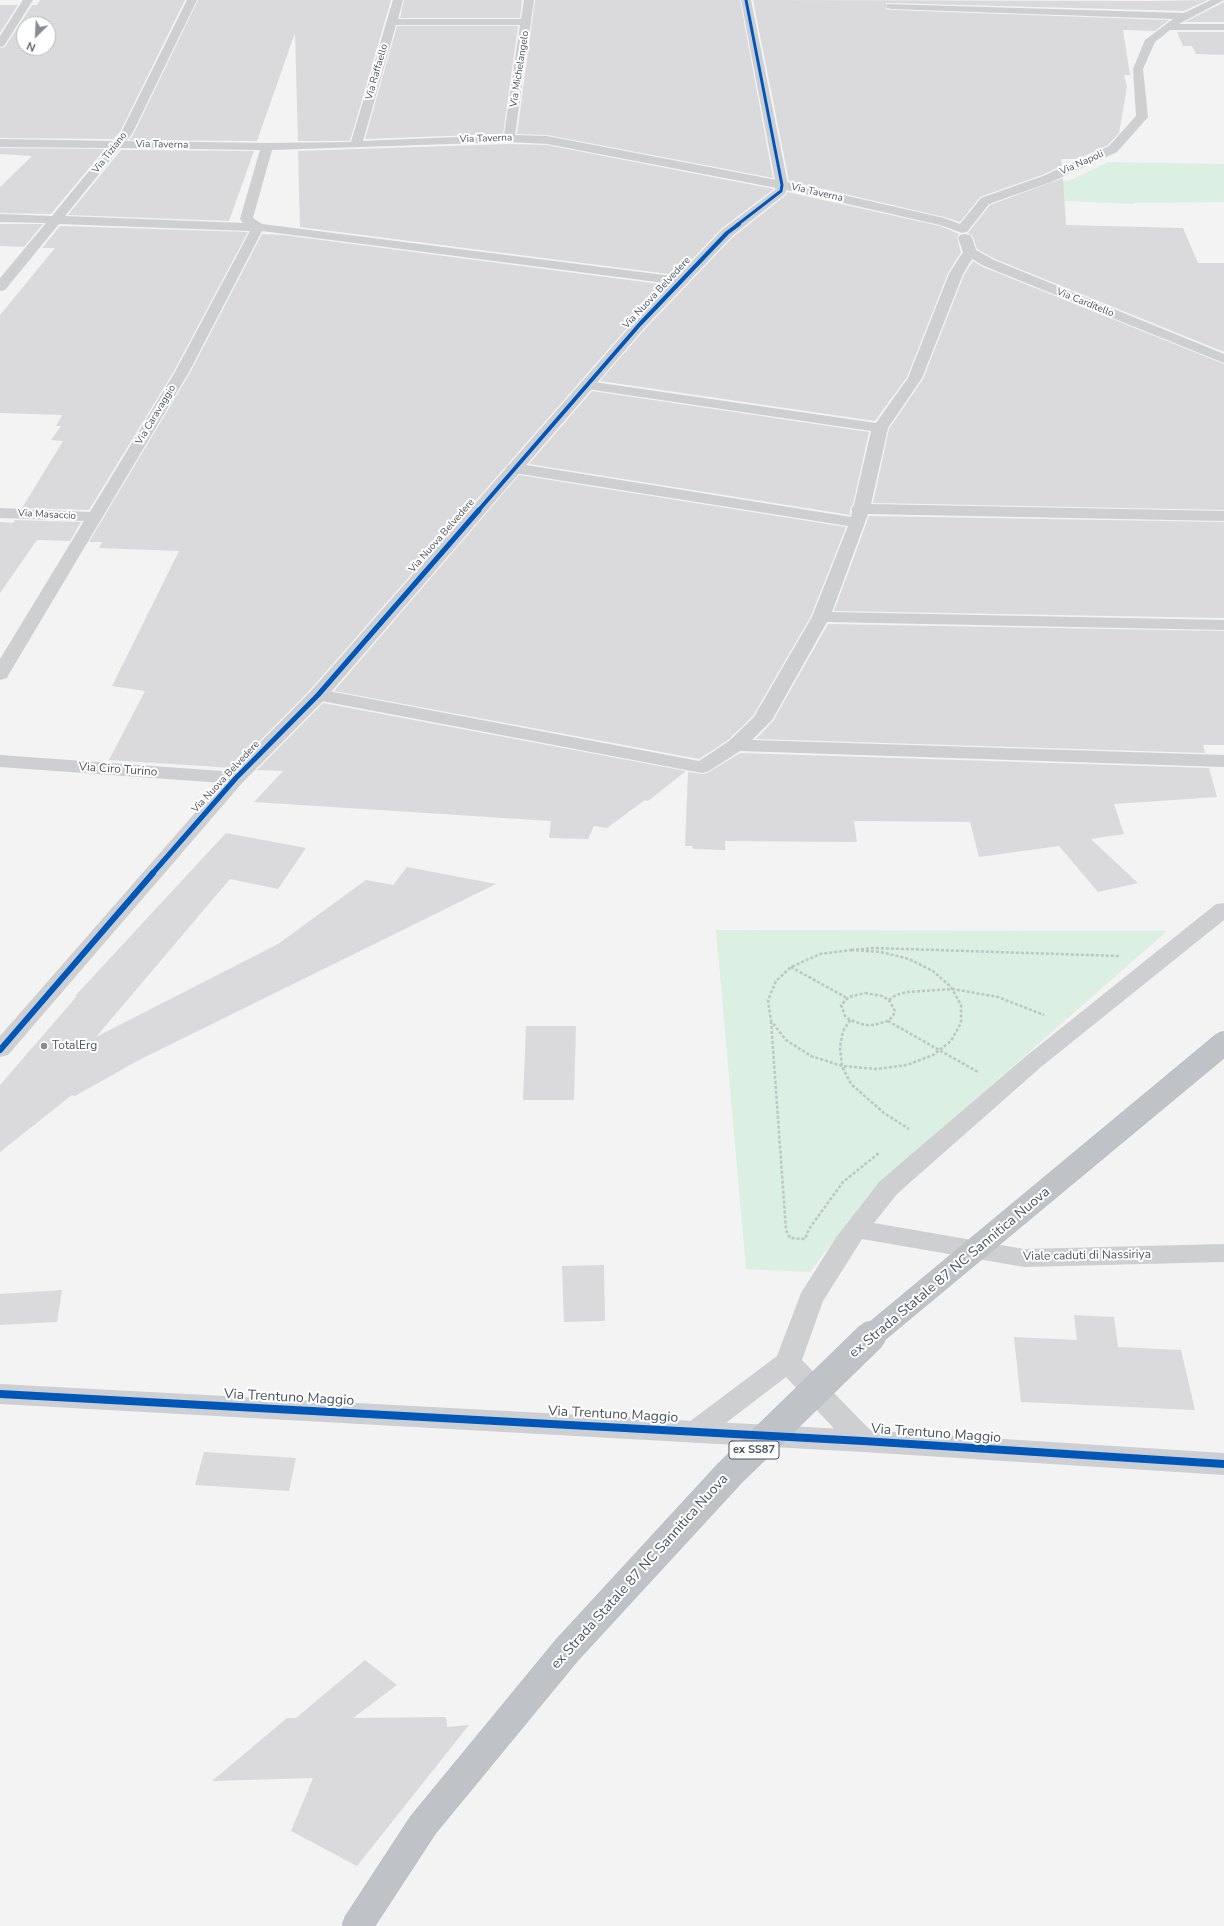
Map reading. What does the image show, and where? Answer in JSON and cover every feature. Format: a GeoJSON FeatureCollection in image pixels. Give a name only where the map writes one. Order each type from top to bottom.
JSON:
{"type":"FeatureCollection","features":[{"type":"Feature","properties":{"kind":"highway","name":"ex Strada Statale 87 NC Sannitica Nuova"},"geometry":{"type":"LineString","coordinates":[[357,1926],[422,1825],[567,1650],[730,1473],[881,1328],[1224,1043]]}},
{"type":"Feature","properties":{"kind":"street"},"geometry":{"type":"LineString","coordinates":[[0,44],[28,0]]}},
{"type":"Feature","properties":{"kind":"street","name":"Via Tiziano"},"geometry":{"type":"LineString","coordinates":[[0,287],[126,134],[192,0]]}},
{"type":"Feature","properties":{"kind":"street","name":"Via Raffaello"},"geometry":{"type":"LineString","coordinates":[[356,145],[398,0]]}},
{"type":"Feature","properties":{"kind":"street","name":"Via Michelangelo"},"geometry":{"type":"LineString","coordinates":[[509,138],[529,0]]}},
{"type":"Feature","properties":{"kind":"street"},"geometry":{"type":"LineString","coordinates":[[746,0],[782,185]]}},
{"type":"Feature","properties":{"kind":"street","name":"Via Napoli"},"geometry":{"type":"LineString","coordinates":[[962,229],[985,201],[1048,179],[1113,149],[1142,117],[1138,69],[1150,40],[1185,16],[1219,0]]}},
{"type":"Feature","properties":{"kind":"street"},"geometry":{"type":"LineString","coordinates":[[891,6],[996,5],[1185,16]]}},
{"type":"Feature","properties":{"kind":"street"},"geometry":{"type":"LineString","coordinates":[[391,22],[527,22]]}},
{"type":"Feature","properties":{"kind":"street"},"geometry":{"type":"LineString","coordinates":[[1168,27],[1224,27]]}},
{"type":"Feature","properties":{"kind":"street","name":"Via Taverna"},"geometry":{"type":"LineString","coordinates":[[0,143],[267,147],[356,145],[509,138],[547,140],[782,185],[944,222],[962,229]]}},
{"type":"Feature","properties":{"kind":"street"},"geometry":{"type":"LineString","coordinates":[[258,227],[246,219],[267,147]]}},
{"type":"Feature","properties":{"kind":"street","name":"Via Nuova Belvedere"},"geometry":{"type":"LineString","coordinates":[[0,1050],[236,778],[318,695],[640,324],[727,233],[781,191],[782,185]]}},
{"type":"Feature","properties":{"kind":"street"},"geometry":{"type":"LineString","coordinates":[[0,218],[258,227],[680,281]]}},
{"type":"Feature","properties":{"kind":"street","name":"Via Caravaggio"},"geometry":{"type":"LineString","coordinates":[[0,674],[182,372],[258,227]]}},
{"type":"Feature","properties":{"kind":"street"},"geometry":{"type":"LineString","coordinates":[[318,695],[702,767],[736,745],[762,720],[821,617],[859,516],[880,428],[915,378],[956,274],[970,252],[962,229]]}},
{"type":"Feature","properties":{"kind":"street","name":"Via Carditello"},"geometry":{"type":"LineString","coordinates":[[970,252],[989,263],[1224,359]]}},
{"type":"Feature","properties":{"kind":"street"},"geometry":{"type":"LineString","coordinates":[[587,385],[880,428]]}},
{"type":"Feature","properties":{"kind":"street"},"geometry":{"type":"LineString","coordinates":[[514,468],[859,516],[1224,516]]}},
{"type":"Feature","properties":{"kind":"street","name":"Via Masaccio"},"geometry":{"type":"LineString","coordinates":[[0,513],[95,518]]}},
{"type":"Feature","properties":{"kind":"street"},"geometry":{"type":"LineString","coordinates":[[821,617],[1224,625]]}},
{"type":"Feature","properties":{"kind":"street"},"geometry":{"type":"LineString","coordinates":[[736,745],[1224,760]]}},
{"type":"Feature","properties":{"kind":"street","name":"Via Ciro Turino"},"geometry":{"type":"LineString","coordinates":[[0,761],[236,778]]}},
{"type":"Feature","properties":{"kind":"street"},"geometry":{"type":"LineString","coordinates":[[695,1432],[788,1362],[810,1300],[846,1242],[888,1188],[1033,1062],[1224,909]]}},
{"type":"Feature","properties":{"kind":"street","name":"Viale caduti di Nassiriya"},"geometry":{"type":"LineString","coordinates":[[857,1229],[1024,1258],[1224,1253]]}},
{"type":"Feature","properties":{"kind":"street"},"geometry":{"type":"LineString","coordinates":[[788,1362],[863,1441]]}},
{"type":"Feature","properties":{"kind":"street","name":"Via Trentuno Maggio"},"geometry":{"type":"LineString","coordinates":[[0,1394],[863,1441],[1224,1464]]}},
{"type":"Feature","properties":{"kind":"path"},"geometry":{"type":"LineString","coordinates":[[881,1151],[844,1182],[809,1229],[805,1239],[790,1238],[786,1230],[771,1020],[768,1000],[776,981],[791,967],[820,954],[874,948],[1124,956],[1118,960]]}},
{"type":"Feature","properties":{"kind":"path"},"geometry":{"type":"LineString","coordinates":[[771,1020],[786,1040],[811,1056],[842,1066],[877,1069],[907,1065],[933,1056],[951,1041],[961,1023],[961,1005],[953,989],[933,971],[909,959],[881,952],[851,950]]}},
{"type":"Feature","properties":{"kind":"path"},"geometry":{"type":"LineString","coordinates":[[791,967],[847,998]]}},
{"type":"Feature","properties":{"kind":"path"},"geometry":{"type":"LineString","coordinates":[[889,1000],[896,995],[907,992],[953,989],[977,992],[998,997],[1049,1017]]}},
{"type":"Feature","properties":{"kind":"path"},"geometry":{"type":"LineString","coordinates":[[865,993],[882,996],[889,1000],[893,1006],[893,1016],[888,1021],[874,1026],[857,1024],[850,1020],[842,1011],[841,1006],[847,998],[865,993]]}},
{"type":"Feature","properties":{"kind":"path"},"geometry":{"type":"LineString","coordinates":[[850,1020],[843,1031],[840,1047],[842,1066],[851,1084],[884,1113],[909,1129]]}},
{"type":"Feature","properties":{"kind":"path"},"geometry":{"type":"LineString","coordinates":[[888,1021],[980,1073],[974,1078]]}},
{"type":"Feature","properties":{"kind":"path"},"geometry":{"type":"LineString","coordinates":[[904,1133],[915,1124]]}},
{"type":"Feature","properties":{"kind":"green space"},"geometry":{"type":"Polygon","coordinates":[[[1108,162],[1224,164],[1224,202],[1134,204],[1017,199],[1061,180],[1069,181],[1108,162]]]}},
{"type":"Feature","properties":{"kind":"green space"},"geometry":{"type":"Polygon","coordinates":[[[716,930],[1167,931],[871,1191],[810,1272],[746,1269],[716,930]]]}},
{"type":"Feature","properties":{"kind":"building"},"geometry":{"type":"Polygon","coordinates":[[[40,0],[185,0],[120,132],[113,139],[0,138],[0,48],[5,47],[16,30],[16,56],[56,56],[56,16],[25,16],[32,5],[37,5],[40,0]]]}},
{"type":"Feature","properties":{"kind":"building"},"geometry":{"type":"Polygon","coordinates":[[[198,0],[391,0],[350,141],[298,141],[295,33],[257,141],[129,140],[133,135],[198,0]]]}},
{"type":"Feature","properties":{"kind":"building"},"geometry":{"type":"Polygon","coordinates":[[[404,0],[522,0],[520,18],[400,18],[404,0]]]}},
{"type":"Feature","properties":{"kind":"building"},"geometry":{"type":"Polygon","coordinates":[[[535,0],[740,0],[773,178],[547,135],[517,134],[535,0]]]}},
{"type":"Feature","properties":{"kind":"building"},"geometry":{"type":"Polygon","coordinates":[[[753,0],[1208,0],[1184,11],[886,3],[886,9],[891,10],[1169,20],[1155,31],[1123,30],[1130,75],[1124,75],[1127,87],[1119,133],[1108,145],[1078,159],[1061,159],[1062,166],[1042,175],[980,197],[960,222],[789,181],[753,0]]]}},
{"type":"Feature","properties":{"kind":"building"},"geometry":{"type":"Polygon","coordinates":[[[1224,2],[1224,22],[1185,22],[1224,2]]]}},
{"type":"Feature","properties":{"kind":"building"},"geometry":{"type":"Polygon","coordinates":[[[0,5],[18,5],[0,33],[0,5]]]}},
{"type":"Feature","properties":{"kind":"building"},"geometry":{"type":"Polygon","coordinates":[[[397,26],[518,26],[503,134],[365,139],[397,26]]]}},
{"type":"Feature","properties":{"kind":"building"},"geometry":{"type":"Polygon","coordinates":[[[1177,32],[1224,32],[1224,55],[1196,54],[1192,46],[1183,46],[1177,32]]]}},
{"type":"Feature","properties":{"kind":"building"},"geometry":{"type":"Polygon","coordinates":[[[509,144],[547,145],[774,189],[721,229],[677,275],[300,227],[298,151],[509,144]]]}},
{"type":"Feature","properties":{"kind":"building"},"geometry":{"type":"Polygon","coordinates":[[[0,148],[105,149],[51,214],[0,213],[0,187],[32,156],[0,154],[0,148]]]}},
{"type":"Feature","properties":{"kind":"building"},"geometry":{"type":"Polygon","coordinates":[[[121,150],[254,151],[229,221],[68,215],[121,150]]]}},
{"type":"Feature","properties":{"kind":"building"},"geometry":{"type":"Polygon","coordinates":[[[1063,178],[1066,225],[1183,228],[1198,263],[1224,263],[1224,352],[995,259],[977,249],[973,237],[968,233],[990,205],[1063,178]]]}},
{"type":"Feature","properties":{"kind":"building"},"geometry":{"type":"Polygon","coordinates":[[[787,192],[940,226],[959,234],[957,238],[961,252],[948,273],[907,377],[875,421],[600,381],[646,328],[733,237],[786,195],[787,192]]]}},
{"type":"Feature","properties":{"kind":"building"},"geometry":{"type":"Polygon","coordinates":[[[0,224],[43,224],[24,247],[0,246],[0,224]]]}},
{"type":"Feature","properties":{"kind":"building"},"geometry":{"type":"Polygon","coordinates":[[[60,226],[248,232],[174,371],[89,510],[22,508],[63,441],[51,440],[61,426],[56,426],[62,415],[0,413],[0,315],[55,248],[42,248],[60,226]]]}},
{"type":"Feature","properties":{"kind":"building"},"geometry":{"type":"Polygon","coordinates":[[[262,234],[283,235],[667,285],[634,320],[310,690],[233,768],[109,760],[145,691],[112,686],[179,551],[99,548],[102,542],[89,542],[190,373],[262,234]]]}},
{"type":"Feature","properties":{"kind":"building"},"geometry":{"type":"Polygon","coordinates":[[[973,261],[983,267],[1224,364],[1224,510],[873,503],[889,429],[923,379],[964,275],[973,261]]]}},
{"type":"Feature","properties":{"kind":"building"},"geometry":{"type":"Polygon","coordinates":[[[592,391],[869,432],[853,504],[850,508],[850,515],[529,464],[592,391]]]}},
{"type":"Feature","properties":{"kind":"building"},"geometry":{"type":"Polygon","coordinates":[[[519,475],[846,527],[811,616],[753,716],[728,740],[699,759],[334,691],[519,475]]]}},
{"type":"Feature","properties":{"kind":"building"},"geometry":{"type":"Polygon","coordinates":[[[869,516],[1224,522],[1224,618],[834,611],[869,516]]]}},
{"type":"Feature","properties":{"kind":"building"},"geometry":{"type":"Polygon","coordinates":[[[15,520],[81,522],[70,541],[37,540],[0,593],[0,522],[13,523],[15,520]]]}},
{"type":"Feature","properties":{"kind":"building"},"geometry":{"type":"Polygon","coordinates":[[[828,624],[1224,631],[1224,745],[1203,745],[1205,753],[756,739],[773,721],[828,624]]]}},
{"type":"Feature","properties":{"kind":"building"},"geometry":{"type":"Polygon","coordinates":[[[323,703],[686,771],[648,801],[645,800],[607,828],[594,826],[588,839],[549,838],[551,821],[254,802],[283,771],[257,770],[323,703]]]}},
{"type":"Feature","properties":{"kind":"building"},"geometry":{"type":"Polygon","coordinates":[[[740,753],[1209,768],[1217,797],[1114,804],[1124,834],[1091,839],[1138,883],[1098,892],[1059,846],[979,857],[970,822],[854,821],[857,842],[725,841],[725,850],[693,849],[692,846],[685,846],[688,772],[702,774],[709,772],[740,753]]]}},
{"type":"Feature","properties":{"kind":"building"},"geometry":{"type":"Polygon","coordinates":[[[226,833],[306,848],[278,889],[230,879],[96,1037],[278,944],[366,880],[393,885],[407,867],[496,884],[139,1060],[75,1096],[72,1095],[0,1152],[0,1085],[77,996],[75,996],[226,833]]]}},
{"type":"Feature","properties":{"kind":"building"},"geometry":{"type":"Polygon","coordinates":[[[526,1026],[576,1026],[574,1100],[523,1100],[526,1026]]]}},
{"type":"Feature","properties":{"kind":"building"},"geometry":{"type":"Polygon","coordinates":[[[604,1265],[605,1321],[564,1322],[562,1266],[604,1265]]]}},
{"type":"Feature","properties":{"kind":"building"},"geometry":{"type":"Polygon","coordinates":[[[62,1290],[57,1322],[0,1325],[0,1294],[62,1290]]]}},
{"type":"Feature","properties":{"kind":"building"},"geometry":{"type":"Polygon","coordinates":[[[1074,1315],[1114,1317],[1118,1347],[1181,1350],[1195,1410],[1021,1402],[1014,1337],[1077,1340],[1074,1315]]]}},
{"type":"Feature","properties":{"kind":"building"},"geometry":{"type":"Polygon","coordinates":[[[204,1452],[296,1458],[289,1491],[195,1485],[204,1452]]]}},
{"type":"Feature","properties":{"kind":"building"},"geometry":{"type":"Polygon","coordinates":[[[365,1660],[397,1685],[353,1718],[446,1717],[447,1727],[469,1725],[357,1866],[291,1831],[313,1778],[212,1781],[287,1718],[296,1718],[365,1660]]]}},
{"type":"Feature","properties":{"kind":"cycle path"},"geometry":{"type":"LineString","coordinates":[[0,1050],[236,778],[318,695],[640,324],[727,233],[781,191],[782,185],[746,0]]}},
{"type":"Feature","properties":{"kind":"cycle path"},"geometry":{"type":"LineString","coordinates":[[0,1394],[863,1441],[1224,1464]]}},
{"type":"Feature","properties":{"kind":"place","name":"TotalErg"},"geometry":{"type":"Point","coordinates":[44,1046]}}]}
